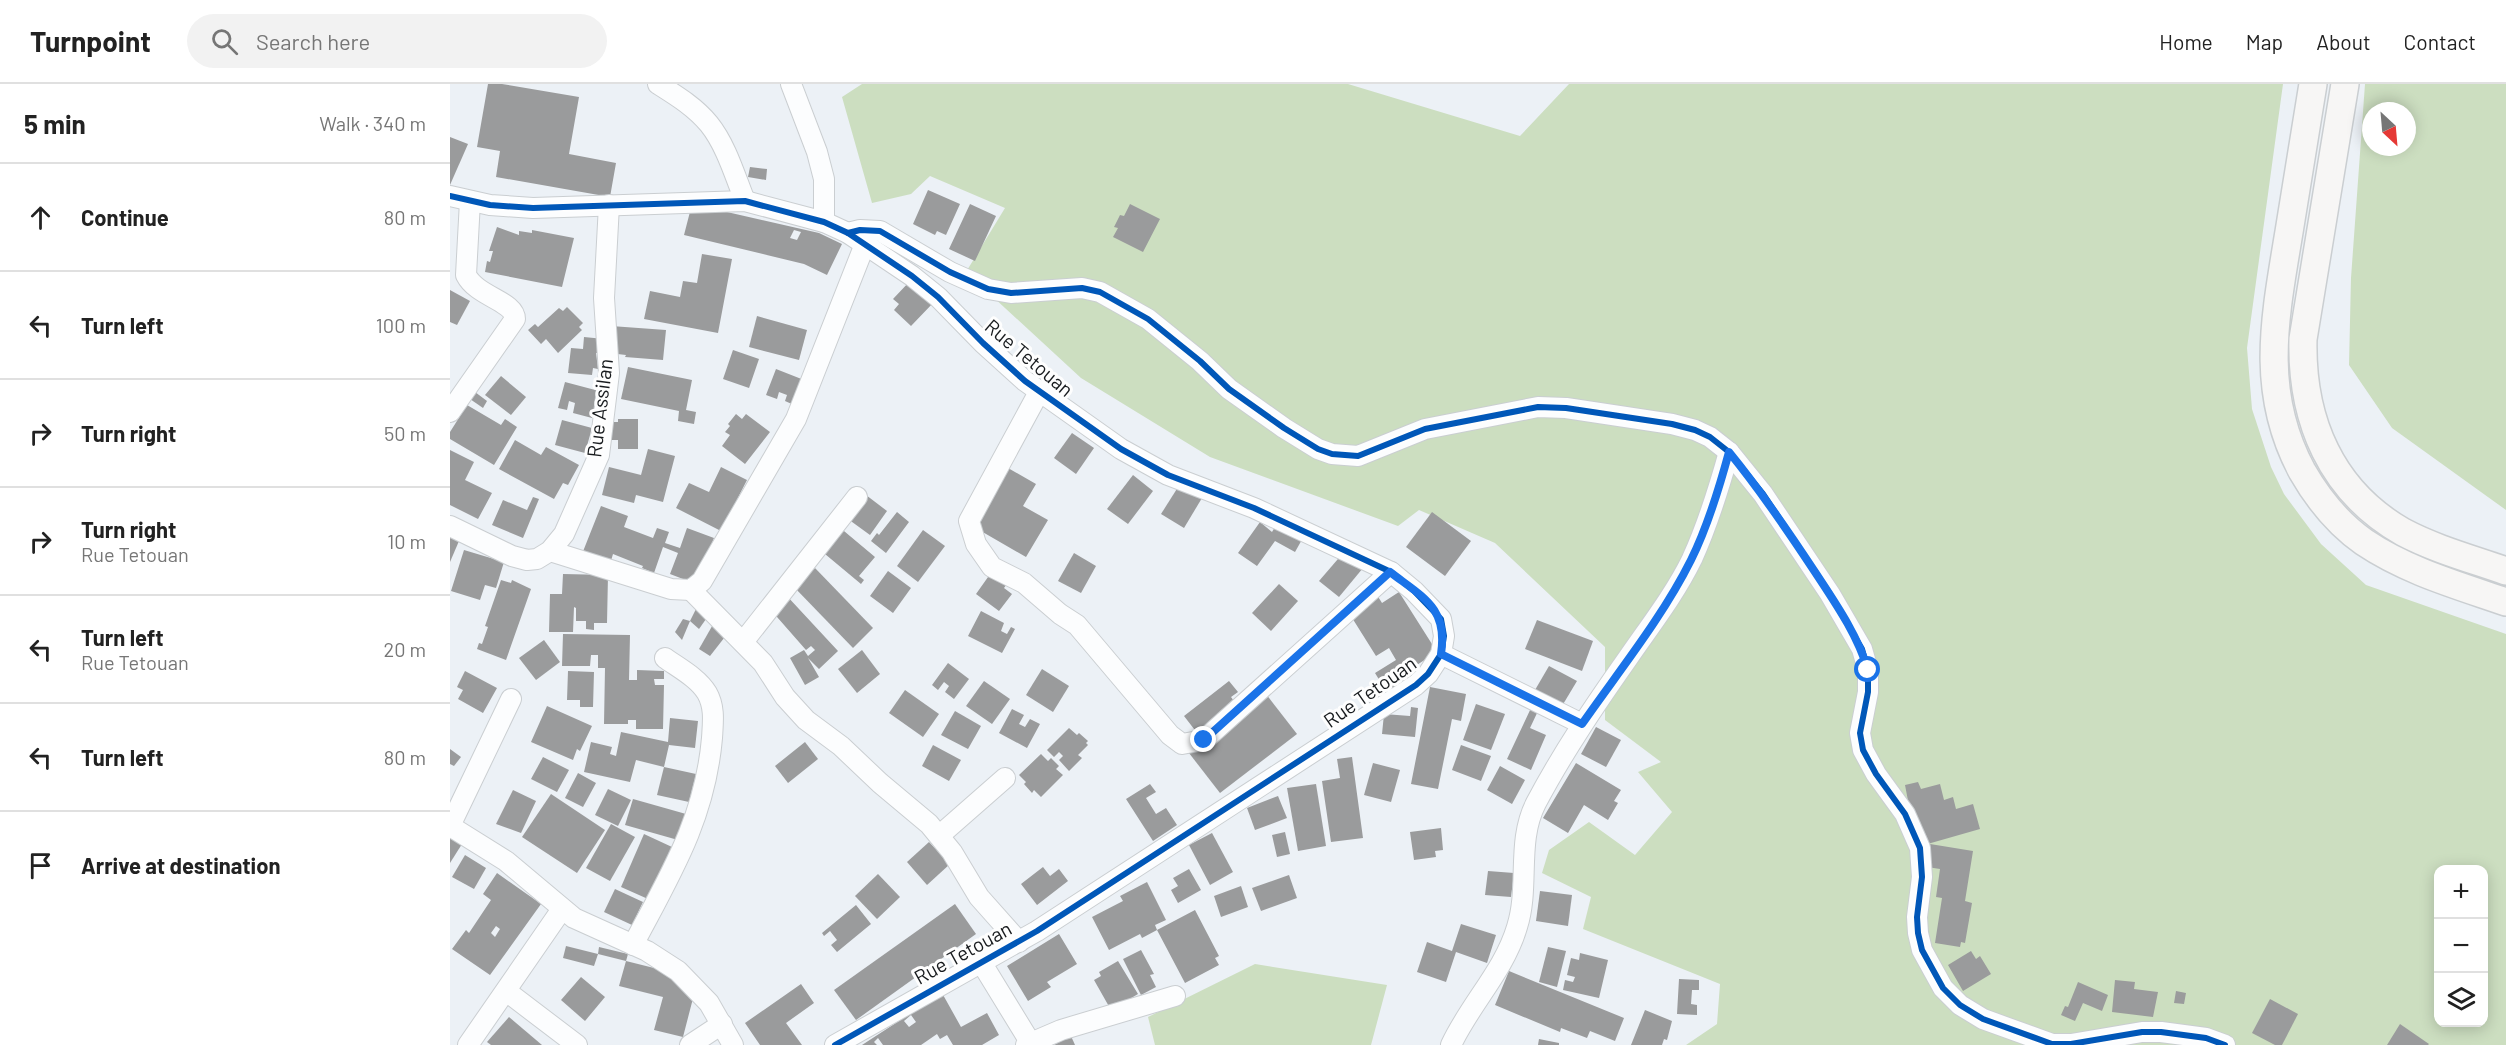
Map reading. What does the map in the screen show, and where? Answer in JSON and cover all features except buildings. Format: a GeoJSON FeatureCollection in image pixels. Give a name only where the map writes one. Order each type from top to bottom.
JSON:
{"type":"FeatureCollection","features":[{"type":"Feature","properties":{"kind":"main road"},"geometry":{"type":"LineString","coordinates":[[2313,84],[2274,321],[2272,363],[2278,410],[2288,445],[2311,487],[2334,517],[2362,541],[2417,571],[2506,602]]}},
{"type":"Feature","properties":{"kind":"main road"},"geometry":{"type":"LineString","coordinates":[[2345,84],[2302,339],[2302,368],[2312,422],[2321,444],[2337,471],[2362,501],[2382,518],[2404,532],[2436,547],[2506,571]]}},
{"type":"Feature","properties":{"kind":"street"},"geometry":{"type":"LineString","coordinates":[[658,84],[684,100],[710,125],[729,160],[745,201]]}},
{"type":"Feature","properties":{"kind":"street"},"geometry":{"type":"LineString","coordinates":[[791,84],[813,142],[824,180],[824,222]]}},
{"type":"Feature","properties":{"kind":"street","name":"Rue Tetouan"},"geometry":{"type":"LineString","coordinates":[[450,196],[470,201],[533,208],[745,201],[824,222],[848,233],[912,276],[938,297],[982,343],[1039,392],[1148,465],[1254,508],[1390,572],[1425,600],[1441,619],[1444,636],[1441,654],[1428,674],[1396,699],[1019,942],[835,1045]]}},
{"type":"Feature","properties":{"kind":"street"},"geometry":{"type":"LineString","coordinates":[[450,412],[515,319],[514,312],[507,305],[478,290],[466,275],[470,201]]}},
{"type":"Feature","properties":{"kind":"street","name":"Rue Assilan"},"geometry":{"type":"LineString","coordinates":[[550,551],[564,534],[599,455],[609,373],[604,298],[609,205]]}},
{"type":"Feature","properties":{"kind":"street"},"geometry":{"type":"LineString","coordinates":[[848,233],[860,230],[880,231],[943,268],[988,289],[1011,293],[1082,288],[1100,292],[1148,319],[1200,361],[1229,389],[1284,428],[1318,449],[1332,454],[1358,456],[1425,429],[1538,407],[1566,408],[1672,424],[1710,437],[1729,452],[1763,494],[1835,603],[1862,649],[1868,670],[1868,692],[1860,733],[1863,750],[1876,774],[1905,814],[1920,848],[1922,877],[1917,917],[1918,933],[1922,950],[1943,988],[1960,1005],[1983,1019],[2052,1044],[2071,1044],[2142,1032],[2161,1032],[2206,1038],[2225,1045]]}},
{"type":"Feature","properties":{"kind":"street"},"geometry":{"type":"LineString","coordinates":[[691,590],[707,576],[796,419],[865,244]]}},
{"type":"Feature","properties":{"kind":"street"},"geometry":{"type":"LineString","coordinates":[[1039,392],[969,521],[976,544],[992,567],[1023,583],[1077,625],[1170,735],[1182,744],[1204,740],[1390,572]]}},
{"type":"Feature","properties":{"kind":"street"},"geometry":{"type":"LineString","coordinates":[[1451,1045],[1461,1024],[1499,967],[1513,940],[1522,908],[1526,825],[1535,805],[1582,724],[1643,636],[1691,560],[1716,499],[1729,452]]}},
{"type":"Feature","properties":{"kind":"street"},"geometry":{"type":"LineString","coordinates":[[743,642],[857,497]]}},
{"type":"Feature","properties":{"kind":"street"},"geometry":{"type":"LineString","coordinates":[[450,526],[519,558],[537,559],[550,551],[671,589],[691,590],[763,663],[784,697],[806,720],[841,746],[940,835],[979,897],[1019,942]]}},
{"type":"Feature","properties":{"kind":"street"},"geometry":{"type":"LineString","coordinates":[[1441,654],[1582,724]]}},
{"type":"Feature","properties":{"kind":"street"},"geometry":{"type":"LineString","coordinates":[[633,945],[678,861],[694,824],[710,754],[713,712],[709,697],[699,683],[665,658]]}},
{"type":"Feature","properties":{"kind":"street"},"geometry":{"type":"LineString","coordinates":[[511,699],[450,826],[506,861],[562,909],[586,924],[633,945],[678,971],[709,1004],[733,1045]]}},
{"type":"Feature","properties":{"kind":"street"},"geometry":{"type":"LineString","coordinates":[[940,835],[1005,778]]}},
{"type":"Feature","properties":{"kind":"street"},"geometry":{"type":"LineString","coordinates":[[468,1045],[562,909]]}},
{"type":"Feature","properties":{"kind":"street"},"geometry":{"type":"LineString","coordinates":[[981,962],[1028,1044],[1094,1019],[1175,996]]}},
{"type":"Feature","properties":{"kind":"street"},"geometry":{"type":"LineString","coordinates":[[507,991],[577,1045]]}},
{"type":"Feature","properties":{"kind":"street"},"geometry":{"type":"LineString","coordinates":[[690,1045],[722,1024]]}},
{"type":"Feature","properties":{"kind":"green space"},"geometry":{"type":"Polygon","coordinates":[[[862,84],[1348,84],[1520,136],[1569,84],[2283,84],[2247,348],[2252,409],[2271,467],[2284,494],[2321,544],[2366,585],[2506,634],[2506,1045],[1686,1045],[1717,1024],[1720,984],[1583,929],[1591,897],[1542,873],[1549,850],[1589,822],[1635,855],[1672,812],[1638,772],[1661,762],[1605,720],[1605,647],[1495,543],[1419,510],[1398,526],[1210,457],[1081,378],[966,272],[1005,208],[930,176],[911,194],[872,203],[842,97],[862,84]]]}},
{"type":"Feature","properties":{"kind":"green space"},"geometry":{"type":"Polygon","coordinates":[[[2365,84],[2506,84],[2506,510],[2392,428],[2349,365],[2351,278],[2362,126],[2362,156],[2416,156],[2416,102],[2364,102],[2365,84]]]}},
{"type":"Feature","properties":{"kind":"green space"},"geometry":{"type":"Polygon","coordinates":[[[1255,964],[1387,985],[1371,1045],[1155,1045],[1148,1017],[1255,964]]]}},
{"type":"Feature","properties":{"kind":"cycle path"},"geometry":{"type":"LineString","coordinates":[[450,196],[490,205],[533,208],[745,201],[824,222],[848,233],[912,276],[938,297],[983,343],[1025,381],[1121,449],[1168,475],[1254,508],[1391,572],[1414,591],[1441,619],[1444,636],[1441,654],[1428,674],[1416,685],[1037,931],[835,1045]]}},
{"type":"Feature","properties":{"kind":"cycle path"},"geometry":{"type":"LineString","coordinates":[[848,233],[860,230],[880,231],[950,272],[988,289],[1011,293],[1082,288],[1100,292],[1148,319],[1200,361],[1229,389],[1284,428],[1318,449],[1332,454],[1358,456],[1425,429],[1538,407],[1566,408],[1672,424],[1710,437],[1729,452],[1763,494],[1830,594],[1862,649],[1868,670],[1868,692],[1860,733],[1863,750],[1876,774],[1905,814],[1920,848],[1922,877],[1917,917],[1918,933],[1922,950],[1943,988],[1960,1005],[1983,1019],[2052,1044],[2071,1044],[2142,1032],[2161,1032],[2206,1038],[2225,1045]]}},
{"type":"Feature","properties":{"kind":"route"},"geometry":{"type":"LineString","coordinates":[[1204,740],[1390,572],[1425,600],[1441,619],[1444,636],[1441,654],[1582,724],[1678,584],[1691,560],[1716,499],[1729,452],[1763,494],[1830,594],[1862,649],[1868,670]]}}]}
